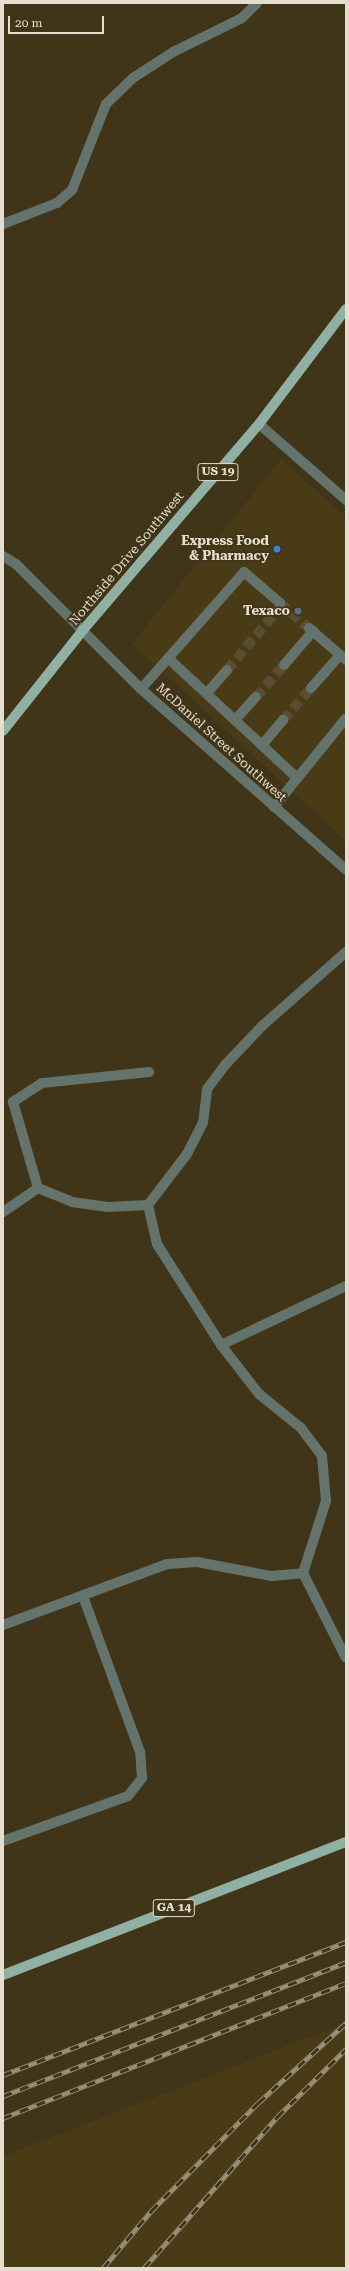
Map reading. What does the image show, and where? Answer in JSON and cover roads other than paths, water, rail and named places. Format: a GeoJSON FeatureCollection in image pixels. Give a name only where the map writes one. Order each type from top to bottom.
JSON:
{"type":"FeatureCollection","features":[{"type":"Feature","properties":{"kind":"main road","name":"Northside Drive Southwest"},"geometry":{"type":"LineString","coordinates":[[3,731],[83,630],[259,424],[346,310]]}},
{"type":"Feature","properties":{"kind":"main road","name":"GA 14"},"geometry":{"type":"LineString","coordinates":[[3,1975],[346,1842]]}},
{"type":"Feature","properties":{"kind":"street"},"geometry":{"type":"LineString","coordinates":[[3,224],[57,203],[72,190],[106,104],[133,78],[173,52],[242,18],[257,3]]}},
{"type":"Feature","properties":{"kind":"street"},"geometry":{"type":"LineString","coordinates":[[259,424],[346,500]]}},
{"type":"Feature","properties":{"kind":"street","name":"McDaniel Street Southwest"},"geometry":{"type":"LineString","coordinates":[[3,556],[16,564],[140,689],[346,870]]}},
{"type":"Feature","properties":{"kind":"street"},"geometry":{"type":"LineString","coordinates":[[140,689],[244,572],[280,603]]}},
{"type":"Feature","properties":{"kind":"street"},"geometry":{"type":"LineString","coordinates":[[284,665],[311,630],[343,657],[311,688]]}},
{"type":"Feature","properties":{"kind":"street"},"geometry":{"type":"LineString","coordinates":[[168,658],[297,778]]}},
{"type":"Feature","properties":{"kind":"street"},"geometry":{"type":"LineString","coordinates":[[207,693],[226,670]]}},
{"type":"Feature","properties":{"kind":"street"},"geometry":{"type":"LineString","coordinates":[[235,720],[256,697]]}},
{"type":"Feature","properties":{"kind":"street"},"geometry":{"type":"LineString","coordinates":[[274,807],[346,718]]}},
{"type":"Feature","properties":{"kind":"street"},"geometry":{"type":"LineString","coordinates":[[262,745],[283,720]]}},
{"type":"Feature","properties":{"kind":"street"},"geometry":{"type":"LineString","coordinates":[[38,1188],[72,1202],[108,1207],[148,1205],[187,1154],[203,1123],[207,1089],[226,1064],[262,1026],[346,952]]}},
{"type":"Feature","properties":{"kind":"street"},"geometry":{"type":"LineString","coordinates":[[38,1188],[13,1102],[42,1083],[149,1072]]}},
{"type":"Feature","properties":{"kind":"street"},"geometry":{"type":"LineString","coordinates":[[3,1212],[38,1188]]}},
{"type":"Feature","properties":{"kind":"street"},"geometry":{"type":"LineString","coordinates":[[148,1205],[157,1244],[221,1346],[259,1394],[301,1428],[322,1456],[326,1501],[303,1573],[346,1658]]}},
{"type":"Feature","properties":{"kind":"street"},"geometry":{"type":"LineString","coordinates":[[221,1346],[346,1286]]}},
{"type":"Feature","properties":{"kind":"street"},"geometry":{"type":"LineString","coordinates":[[3,1625],[167,1564],[197,1562],[271,1576],[303,1573]]}},
{"type":"Feature","properties":{"kind":"street"},"geometry":{"type":"LineString","coordinates":[[3,1841],[128,1796],[142,1778],[140,1752],[83,1596]]}},
{"type":"Feature","properties":{"kind":"tunnel"},"geometry":{"type":"LineString","coordinates":[[280,603],[309,628]]}},
{"type":"Feature","properties":{"kind":"tunnel"},"geometry":{"type":"LineString","coordinates":[[227,670],[282,605]]}},
{"type":"Feature","properties":{"kind":"tunnel"},"geometry":{"type":"LineString","coordinates":[[256,697],[284,665]]}},
{"type":"Feature","properties":{"kind":"tunnel"},"geometry":{"type":"LineString","coordinates":[[283,720],[311,688]]}},
{"type":"Feature","properties":{"kind":"railway"},"geometry":{"type":"LineString","coordinates":[[3,2075],[346,1942]]}},
{"type":"Feature","properties":{"kind":"railway"},"geometry":{"type":"LineString","coordinates":[[3,2096],[346,1962]]}},
{"type":"Feature","properties":{"kind":"railway"},"geometry":{"type":"LineString","coordinates":[[3,2118],[346,1983]]}},
{"type":"Feature","properties":{"kind":"railway"},"geometry":{"type":"LineString","coordinates":[[103,2268],[151,2211],[258,2103],[346,2023]]}},
{"type":"Feature","properties":{"kind":"railway"},"geometry":{"type":"LineString","coordinates":[[144,2268],[277,2117],[346,2049]]}},
{"type":"Feature","properties":{"kind":"place","name":"Express Food & Pharmacy"},"geometry":{"type":"Point","coordinates":[277,549]}},
{"type":"Feature","properties":{"kind":"place","name":"Texaco"},"geometry":{"type":"Point","coordinates":[298,611]}}]}
